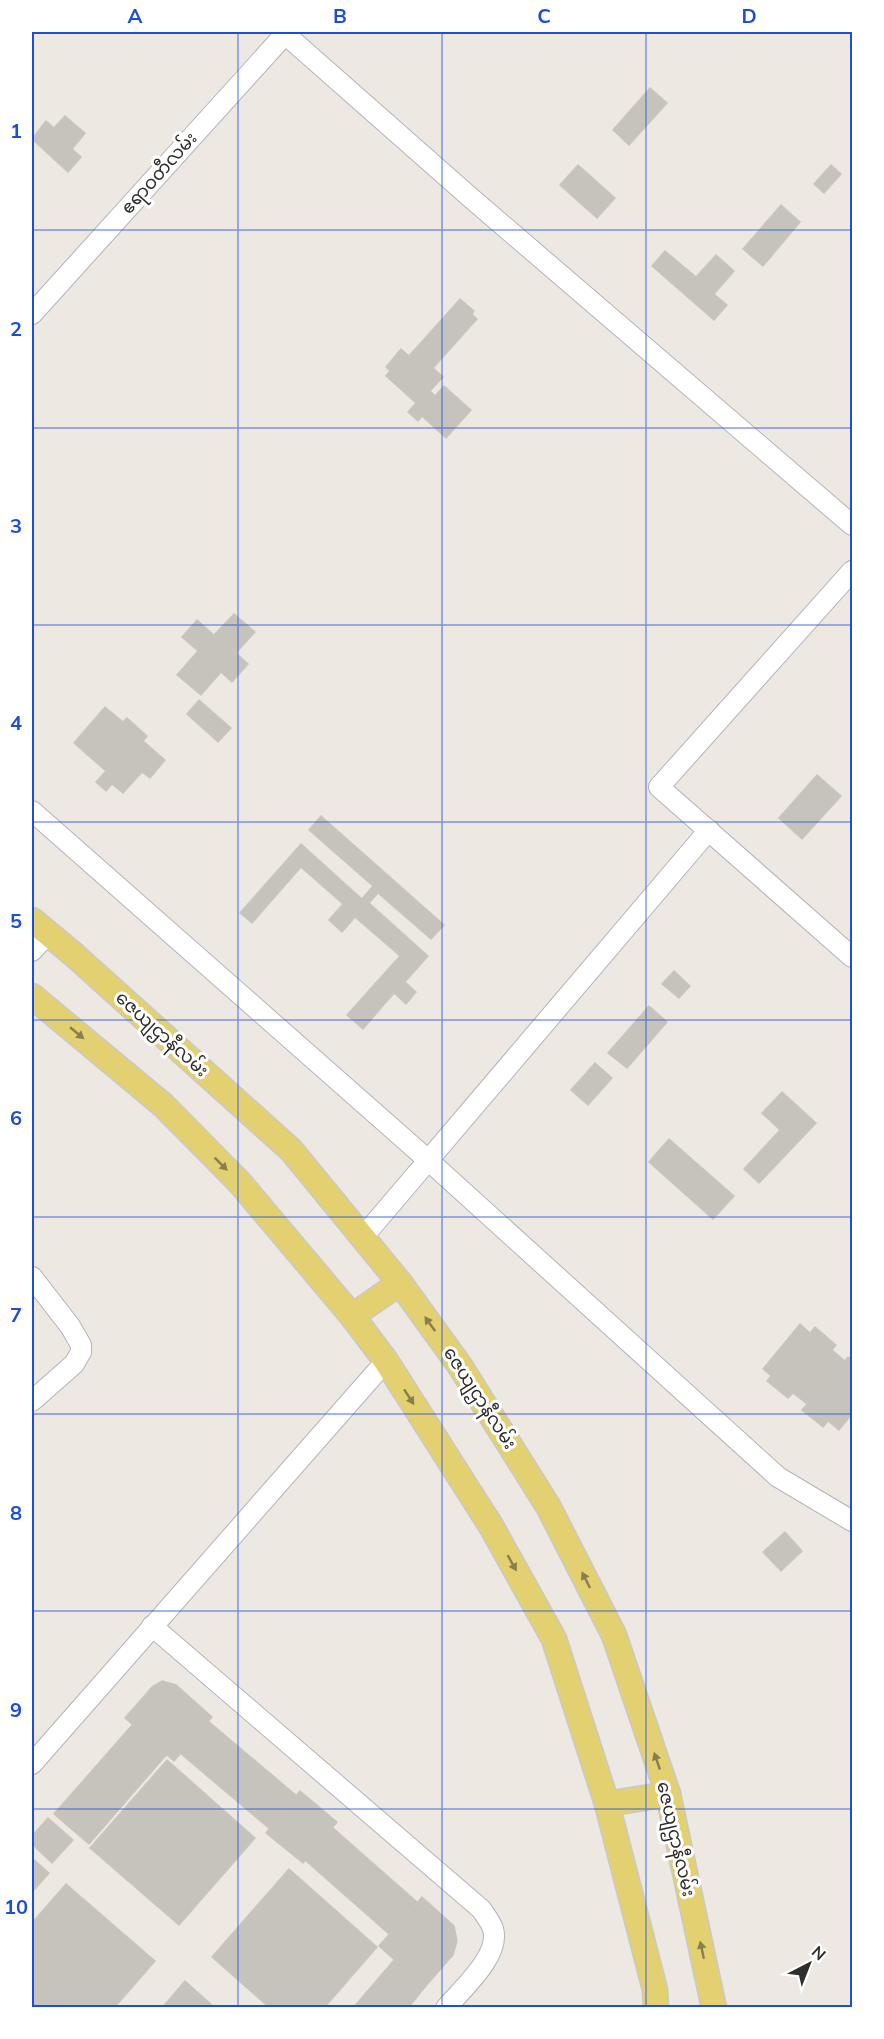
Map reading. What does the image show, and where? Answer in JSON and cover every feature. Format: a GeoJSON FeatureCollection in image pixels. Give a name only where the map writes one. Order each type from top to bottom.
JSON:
{"type":"FeatureCollection","features":[{"type":"Feature","properties":{"kind":"main road","name":"ဇေယျဌာနီလမ်း"},"geometry":{"type":"LineString","coordinates":[[40,927],[291,1150],[400,1283],[460,1366],[548,1506],[614,1635],[668,1794],[714,2007]]}},
{"type":"Feature","properties":{"kind":"main road"},"geometry":{"type":"LineString","coordinates":[[32,996],[163,1105],[240,1183],[352,1316],[386,1361],[492,1526],[554,1639],[607,1804],[655,1990],[656,2007]]}},
{"type":"Feature","properties":{"kind":"main road"},"geometry":{"type":"LineString","coordinates":[[352,1316],[400,1283]]}},
{"type":"Feature","properties":{"kind":"main road"},"geometry":{"type":"LineString","coordinates":[[607,1804],[668,1794]]}},
{"type":"Feature","properties":{"kind":"street","name":"ဧရာဝတီလမ်း"},"geometry":{"type":"LineString","coordinates":[[32,314],[286,33]]}},
{"type":"Feature","properties":{"kind":"street"},"geometry":{"type":"LineString","coordinates":[[286,33],[471,198],[852,525]]}},
{"type":"Feature","properties":{"kind":"street"},"geometry":{"type":"LineString","coordinates":[[852,571],[659,787],[852,957]]}},
{"type":"Feature","properties":{"kind":"street"},"geometry":{"type":"LineString","coordinates":[[32,811],[428,1160],[778,1477],[852,1521]]}},
{"type":"Feature","properties":{"kind":"street"},"geometry":{"type":"LineString","coordinates":[[363,1237],[708,830]]}},
{"type":"Feature","properties":{"kind":"street"},"geometry":{"type":"LineString","coordinates":[[32,951],[40,927]]}},
{"type":"Feature","properties":{"kind":"street"},"geometry":{"type":"LineString","coordinates":[[32,1277],[70,1326],[81,1345],[81,1352],[74,1364],[32,1401]]}},
{"type":"Feature","properties":{"kind":"street"},"geometry":{"type":"LineString","coordinates":[[32,1764],[386,1361]]}},
{"type":"Feature","properties":{"kind":"street"},"geometry":{"type":"LineString","coordinates":[[152,1626],[481,1909],[494,1930],[491,1953],[446,2007]]}},
{"type":"Feature","properties":{"kind":"building"},"geometry":{"type":"Polygon","coordinates":[[[650,88],[667,103],[629,145],[613,130],[650,88]]]}},
{"type":"Feature","properties":{"kind":"building"},"geometry":{"type":"Polygon","coordinates":[[[65,116],[85,133],[72,149],[81,157],[68,172],[32,139],[46,121],[54,128],[65,116]]]}},
{"type":"Feature","properties":{"kind":"building"},"geometry":{"type":"Polygon","coordinates":[[[578,165],[615,198],[597,218],[560,185],[578,165]]]}},
{"type":"Feature","properties":{"kind":"building"},"geometry":{"type":"Polygon","coordinates":[[[831,165],[841,174],[824,193],[814,184],[831,165]]]}},
{"type":"Feature","properties":{"kind":"building"},"geometry":{"type":"Polygon","coordinates":[[[781,205],[800,222],[763,266],[743,249],[781,205]]]}},
{"type":"Feature","properties":{"kind":"building"},"geometry":{"type":"Polygon","coordinates":[[[665,251],[696,277],[716,255],[734,271],[714,294],[727,305],[714,320],[652,266],[665,251]]]}},
{"type":"Feature","properties":{"kind":"building"},"geometry":{"type":"Polygon","coordinates":[[[460,299],[474,311],[472,314],[477,319],[433,368],[443,377],[430,391],[435,396],[444,386],[471,410],[446,438],[422,416],[418,421],[408,412],[416,403],[386,376],[390,371],[386,367],[401,349],[409,356],[460,299]]]}},
{"type":"Feature","properties":{"kind":"building"},"geometry":{"type":"Polygon","coordinates":[[[234,614],[255,632],[236,653],[248,664],[232,682],[221,672],[201,695],[177,675],[198,651],[182,637],[197,620],[214,635],[234,614]]]}},
{"type":"Feature","properties":{"kind":"building"},"geometry":{"type":"Polygon","coordinates":[[[199,700],[231,728],[218,742],[187,714],[199,700]]]}},
{"type":"Feature","properties":{"kind":"building"},"geometry":{"type":"Polygon","coordinates":[[[105,707],[123,722],[127,718],[147,736],[143,741],[165,760],[150,778],[142,772],[123,793],[112,784],[106,791],[96,782],[106,771],[74,743],[105,707]]]}},
{"type":"Feature","properties":{"kind":"building"},"geometry":{"type":"Polygon","coordinates":[[[817,775],[841,796],[802,839],[779,818],[817,775]]]}},
{"type":"Feature","properties":{"kind":"building"},"geometry":{"type":"Polygon","coordinates":[[[321,816],[444,925],[431,939],[378,893],[369,903],[428,956],[405,982],[416,992],[406,1004],[394,993],[363,1029],[347,1015],[400,956],[355,917],[342,932],[329,920],[343,904],[301,867],[252,923],[240,913],[301,844],[362,899],[373,886],[309,830],[321,816]]]}},
{"type":"Feature","properties":{"kind":"building"},"geometry":{"type":"Polygon","coordinates":[[[674,971],[690,986],[679,998],[662,984],[674,971]]]}},
{"type":"Feature","properties":{"kind":"building"},"geometry":{"type":"Polygon","coordinates":[[[649,1006],[667,1022],[627,1068],[608,1053],[649,1006]]]}},
{"type":"Feature","properties":{"kind":"building"},"geometry":{"type":"Polygon","coordinates":[[[595,1063],[612,1078],[588,1105],[571,1090],[595,1063]]]}},
{"type":"Feature","properties":{"kind":"building"},"geometry":{"type":"Polygon","coordinates":[[[782,1092],[816,1123],[759,1183],[744,1169],[780,1130],[762,1113],[782,1092]]]}},
{"type":"Feature","properties":{"kind":"building"},"geometry":{"type":"Polygon","coordinates":[[[669,1139],[734,1196],[713,1219],[649,1162],[669,1139]]]}},
{"type":"Feature","properties":{"kind":"building"},"geometry":{"type":"Polygon","coordinates":[[[800,1324],[810,1333],[815,1327],[836,1345],[832,1350],[845,1361],[848,1357],[852,1360],[852,1414],[839,1430],[828,1421],[823,1427],[802,1410],[807,1404],[793,1393],[788,1398],[767,1381],[771,1376],[763,1369],[800,1324]]]}},
{"type":"Feature","properties":{"kind":"building"},"geometry":{"type":"Polygon","coordinates":[[[785,1532],[802,1551],[781,1571],[763,1552],[785,1532]]]}},
{"type":"Feature","properties":{"kind":"building"},"geometry":{"type":"Polygon","coordinates":[[[162,1681],[176,1685],[212,1717],[174,1761],[125,1718],[152,1687],[162,1681]]]}},
{"type":"Feature","properties":{"kind":"building"},"geometry":{"type":"Polygon","coordinates":[[[208,1721],[297,1796],[270,1829],[180,1753],[208,1721]]]}},
{"type":"Feature","properties":{"kind":"building"},"geometry":{"type":"Polygon","coordinates":[[[133,1724],[167,1754],[89,1844],[54,1814],[133,1724]]]}},
{"type":"Feature","properties":{"kind":"building"},"geometry":{"type":"Polygon","coordinates":[[[167,1760],[255,1838],[179,1925],[90,1848],[167,1760]]]}},
{"type":"Feature","properties":{"kind":"building"},"geometry":{"type":"Polygon","coordinates":[[[300,1791],[337,1822],[303,1863],[266,1833],[300,1791]]]}},
{"type":"Feature","properties":{"kind":"building"},"geometry":{"type":"Polygon","coordinates":[[[48,1818],[73,1840],[52,1863],[32,1844],[32,1836],[48,1818]]]}},
{"type":"Feature","properties":{"kind":"building"},"geometry":{"type":"Polygon","coordinates":[[[333,1828],[417,1902],[389,1934],[305,1860],[333,1828]]]}},
{"type":"Feature","properties":{"kind":"building"},"geometry":{"type":"Polygon","coordinates":[[[32,1858],[49,1873],[32,1892],[32,1858]]]}},
{"type":"Feature","properties":{"kind":"building"},"geometry":{"type":"Polygon","coordinates":[[[289,1869],[377,1947],[324,2008],[270,2008],[212,1957],[289,1869]]]}},
{"type":"Feature","properties":{"kind":"building"},"geometry":{"type":"Polygon","coordinates":[[[66,1884],[155,1961],[114,2008],[32,2008],[32,1923],[66,1884]]]}},
{"type":"Feature","properties":{"kind":"building"},"geometry":{"type":"Polygon","coordinates":[[[422,1897],[454,1926],[457,1941],[453,1955],[425,1987],[379,1946],[422,1897]]]}},
{"type":"Feature","properties":{"kind":"building"},"geometry":{"type":"Polygon","coordinates":[[[394,1960],[425,1987],[408,2008],[353,2008],[394,1960]]]}},
{"type":"Feature","properties":{"kind":"building"},"geometry":{"type":"Polygon","coordinates":[[[185,1981],[215,2008],[162,2008],[185,1981]]]}}]}
